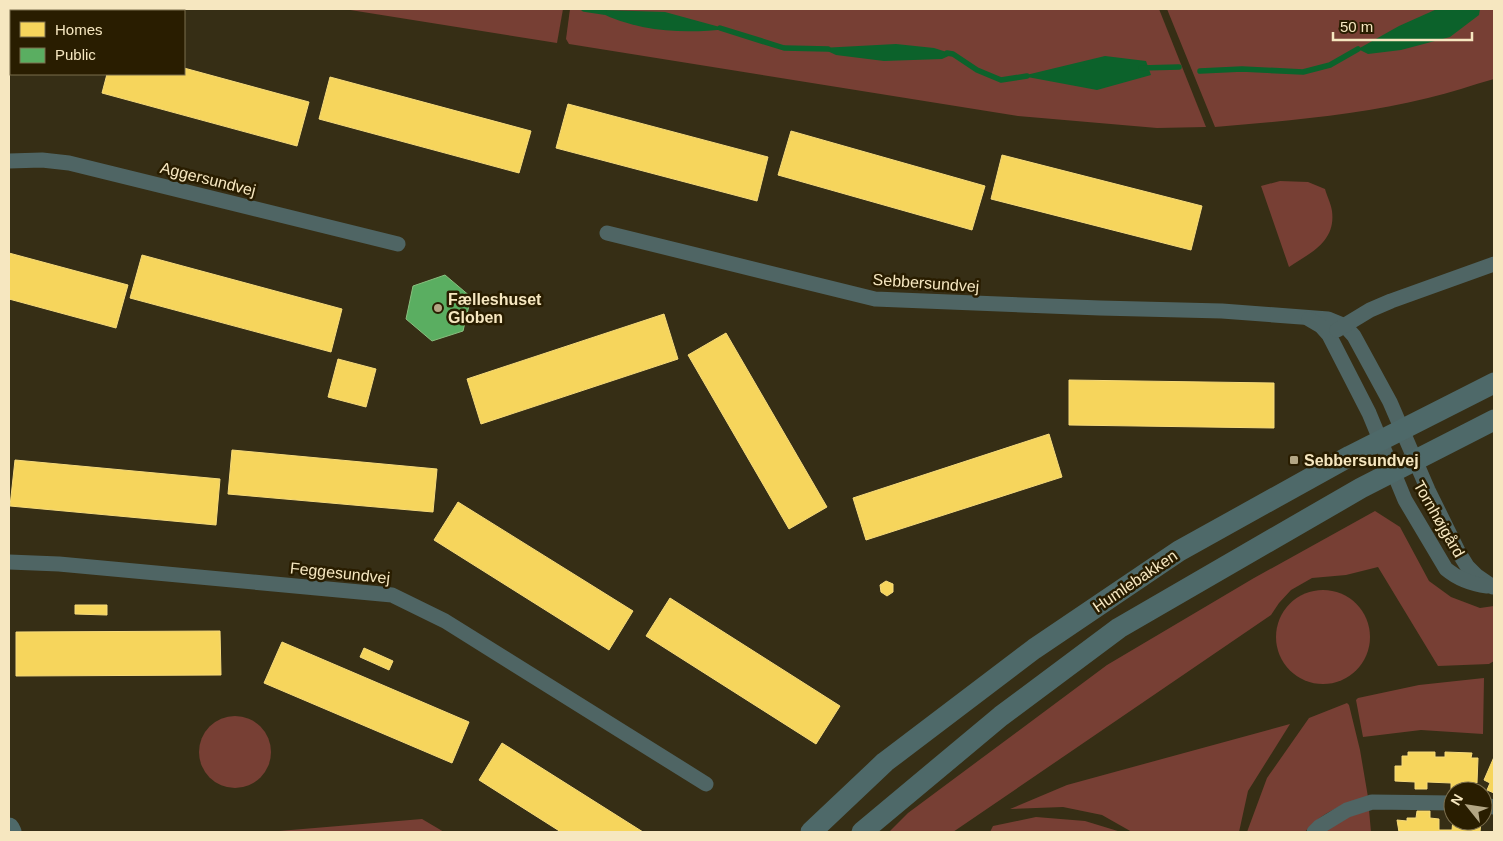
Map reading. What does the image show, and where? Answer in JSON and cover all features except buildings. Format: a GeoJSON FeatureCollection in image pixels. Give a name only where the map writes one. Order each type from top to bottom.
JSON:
{"type":"FeatureCollection","features":[{"type":"Feature","properties":{"kind":"street","name":"Aggersundvej"},"geometry":{"type":"LineString","coordinates":[[9,161],[42,160],[69,163],[398,244]]}},
{"type":"Feature","properties":{"kind":"street","name":"Sebbersundvej"},"geometry":{"type":"LineString","coordinates":[[607,233],[875,299],[1222,311],[1328,319],[1344,326]]}},
{"type":"Feature","properties":{"kind":"street"},"geometry":{"type":"LineString","coordinates":[[1329,335],[1370,310],[1494,264]]}},
{"type":"Feature","properties":{"kind":"street"},"geometry":{"type":"LineString","coordinates":[[1309,319],[1321,326],[1329,335],[1369,413],[1380,440]]}},
{"type":"Feature","properties":{"kind":"street"},"geometry":{"type":"LineString","coordinates":[[1344,326],[1354,336],[1390,402],[1402,430]]}},
{"type":"Feature","properties":{"kind":"street","name":"Humlebakken"},"geometry":{"type":"LineString","coordinates":[[811,832],[885,762],[1034,649],[1178,551],[1380,440],[1494,383]]}},
{"type":"Feature","properties":{"kind":"street","name":"Humlebakken"},"geometry":{"type":"LineString","coordinates":[[862,832],[1001,716],[1119,628],[1273,538],[1393,472],[1494,420]]}},
{"type":"Feature","properties":{"kind":"street","name":"Tornhøjgård"},"geometry":{"type":"LineString","coordinates":[[1402,430],[1459,553],[1467,566],[1477,576],[1494,586]]}},
{"type":"Feature","properties":{"kind":"street","name":"Tornhøjgård"},"geometry":{"type":"LineString","coordinates":[[1380,440],[1405,500],[1446,569],[1455,576],[1473,584],[1494,586]]}},
{"type":"Feature","properties":{"kind":"street","name":"Feggesundvej"},"geometry":{"type":"LineString","coordinates":[[9,562],[180,575],[392,595],[445,621],[706,784]]}},
{"type":"Feature","properties":{"kind":"street"},"geometry":{"type":"LineString","coordinates":[[1314,832],[1347,810],[1372,802],[1443,803]]}},
{"type":"Feature","properties":{"kind":"street"},"geometry":{"type":"LineString","coordinates":[[9,828],[12,832]]}},
{"type":"Feature","properties":{"kind":"shaded area"},"geometry":{"type":"Polygon","coordinates":[[[344,9],[563,9],[557,43],[344,9]]]}},
{"type":"Feature","properties":{"kind":"shaded area"},"geometry":{"type":"Polygon","coordinates":[[[570,9],[1159,9],[1206,127],[1157,128],[1018,116],[569,44],[566,39],[570,9]]]}},
{"type":"Feature","properties":{"kind":"shaded area"},"geometry":{"type":"Polygon","coordinates":[[[1167,9],[1494,9],[1494,79],[1436,96],[1375,109],[1295,120],[1215,127],[1167,9]]]}},
{"type":"Feature","properties":{"kind":"shaded area"},"geometry":{"type":"Polygon","coordinates":[[[1437,9],[1480,9],[1479,15],[1450,37],[1401,50],[1368,54],[1358,49],[1399,26],[1437,9]]]}},
{"type":"Feature","properties":{"kind":"shaded area"},"geometry":{"type":"Polygon","coordinates":[[[603,10],[665,12],[727,29],[711,31],[662,30],[629,24],[614,19],[599,12],[603,10]]]}},
{"type":"Feature","properties":{"kind":"shaded area"},"geometry":{"type":"Polygon","coordinates":[[[896,44],[934,48],[953,54],[942,59],[884,61],[836,55],[821,48],[896,44]]]}},
{"type":"Feature","properties":{"kind":"shaded area"},"geometry":{"type":"Polygon","coordinates":[[[1105,56],[1146,61],[1151,75],[1097,90],[1022,76],[1105,56]]]}},
{"type":"Feature","properties":{"kind":"shaded area"},"geometry":{"type":"Polygon","coordinates":[[[1280,181],[1308,182],[1325,189],[1332,211],[1332,222],[1326,239],[1313,251],[1289,267],[1261,186],[1280,181]]]}},
{"type":"Feature","properties":{"kind":"shaded area"},"geometry":{"type":"Polygon","coordinates":[[[1375,511],[1400,527],[1429,581],[1451,597],[1480,608],[1494,606],[1494,661],[1489,664],[1438,666],[1378,567],[1346,575],[1312,578],[1291,590],[1271,615],[953,832],[889,832],[908,813],[1107,665],[1254,578],[1375,511]]]}},
{"type":"Feature","properties":{"kind":"shaded area"},"geometry":{"type":"Polygon","coordinates":[[[1323,590],[1341,594],[1356,604],[1366,619],[1370,637],[1366,655],[1356,670],[1341,680],[1323,684],[1305,680],[1290,670],[1280,655],[1276,637],[1280,619],[1290,604],[1305,594],[1323,590]]]}},
{"type":"Feature","properties":{"kind":"shaded area"},"geometry":{"type":"Polygon","coordinates":[[[1484,678],[1483,734],[1421,730],[1363,737],[1356,700],[1358,698],[1419,685],[1484,678]]]}},
{"type":"Feature","properties":{"kind":"shaded area"},"geometry":{"type":"Polygon","coordinates":[[[1347,703],[1360,750],[1368,797],[1326,814],[1305,832],[1247,832],[1267,778],[1309,718],[1347,703]]]}},
{"type":"Feature","properties":{"kind":"shaded area"},"geometry":{"type":"Polygon","coordinates":[[[235,716],[249,719],[261,726],[268,738],[271,752],[268,766],[261,778],[249,785],[235,788],[221,785],[209,778],[202,766],[199,752],[202,738],[209,726],[221,719],[235,716]]]}},
{"type":"Feature","properties":{"kind":"shaded area"},"geometry":{"type":"Polygon","coordinates":[[[1290,724],[1248,791],[1239,832],[1132,832],[1102,815],[1063,807],[1010,809],[1067,785],[1290,724]]]}},
{"type":"Feature","properties":{"kind":"shaded area"},"geometry":{"type":"Polygon","coordinates":[[[1369,810],[1371,832],[1321,832],[1349,814],[1369,810]]]}},
{"type":"Feature","properties":{"kind":"shaded area"},"geometry":{"type":"Polygon","coordinates":[[[1036,817],[1085,821],[1121,832],[990,832],[993,826],[1036,817]]]}},
{"type":"Feature","properties":{"kind":"shaded area"},"geometry":{"type":"Polygon","coordinates":[[[422,819],[444,832],[267,832],[422,819]]]}},
{"type":"Feature","properties":{"kind":"waterway"},"geometry":{"type":"LineString","coordinates":[[584,9],[604,12]]}},
{"type":"Feature","properties":{"kind":"waterway"},"geometry":{"type":"LineString","coordinates":[[720,28],[784,48],[828,49]]}},
{"type":"Feature","properties":{"kind":"waterway"},"geometry":{"type":"LineString","coordinates":[[1200,71],[1242,69],[1303,72],[1330,65],[1358,49]]}},
{"type":"Feature","properties":{"kind":"waterway"},"geometry":{"type":"LineString","coordinates":[[947,53],[953,54],[977,70],[1001,80],[1027,76]]}},
{"type":"Feature","properties":{"kind":"waterway"},"geometry":{"type":"LineString","coordinates":[[1141,68],[1179,67]]}},
{"type":"Feature","properties":{"kind":"place","name":"Fælleshuset Globen"},"geometry":{"type":"Point","coordinates":[438,308]}},
{"type":"Feature","properties":{"kind":"place","name":"Sebbersundvej"},"geometry":{"type":"Point","coordinates":[1294,460]}}]}
